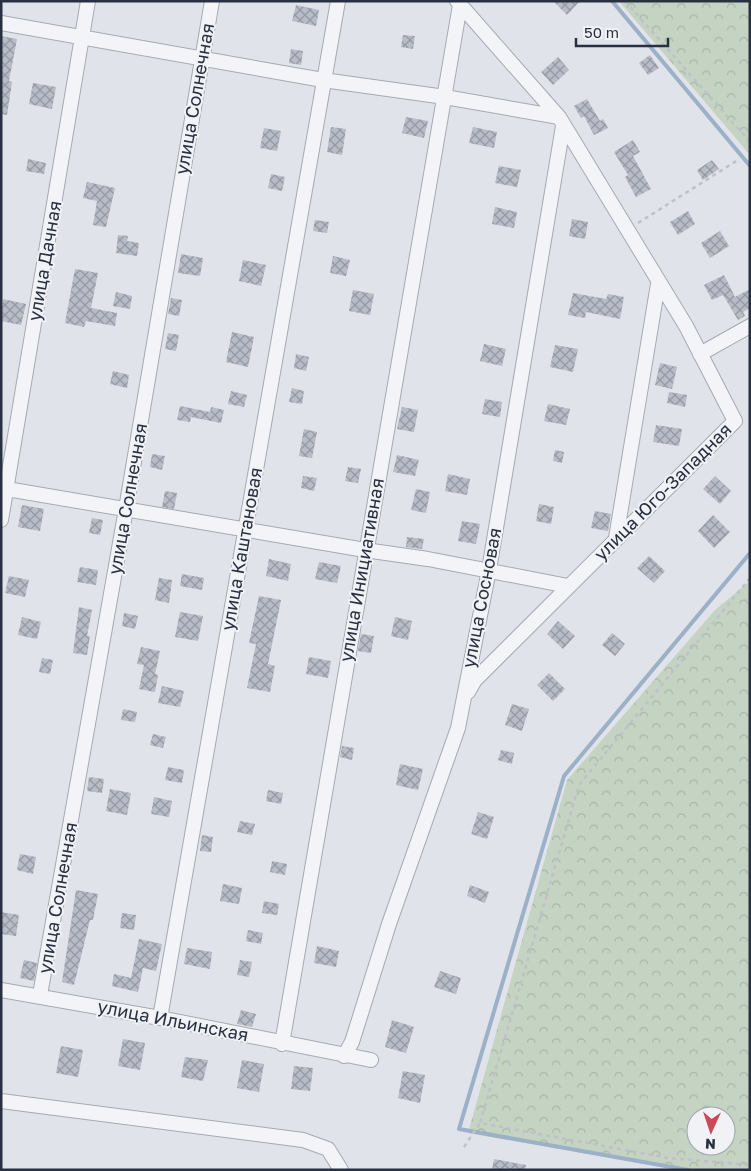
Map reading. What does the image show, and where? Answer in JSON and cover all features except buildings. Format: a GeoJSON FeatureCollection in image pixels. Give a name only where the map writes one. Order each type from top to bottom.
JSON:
{"type":"FeatureCollection","features":[{"type":"Feature","properties":{"kind":"street","name":"улица Дачная"},"geometry":{"type":"LineString","coordinates":[[1,520],[4,488],[88,1]]}},
{"type":"Feature","properties":{"kind":"street","name":"улица Солнечная"},"geometry":{"type":"LineString","coordinates":[[40,995],[126,509],[212,1]]}},
{"type":"Feature","properties":{"kind":"street","name":"улица Каштановая"},"geometry":{"type":"LineString","coordinates":[[160,1018],[338,1]]}},
{"type":"Feature","properties":{"kind":"street"},"geometry":{"type":"LineString","coordinates":[[459,3],[561,122]]}},
{"type":"Feature","properties":{"kind":"street","name":"улица Инициативная"},"geometry":{"type":"LineString","coordinates":[[282,1044],[445,97],[459,3]]}},
{"type":"Feature","properties":{"kind":"street"},"geometry":{"type":"LineString","coordinates":[[1,23],[323,80],[445,97],[561,122]]}},
{"type":"Feature","properties":{"kind":"street","name":"улица Юго-Западная"},"geometry":{"type":"LineString","coordinates":[[462,702],[475,680],[735,421],[686,326],[658,284],[629,229],[561,122]]}},
{"type":"Feature","properties":{"kind":"street","name":"улица Сосновая"},"geometry":{"type":"LineString","coordinates":[[344,1056],[352,1042],[389,924],[458,728],[489,570],[561,122]]}},
{"type":"Feature","properties":{"kind":"street"},"geometry":{"type":"LineString","coordinates":[[616,538],[658,284]]}},
{"type":"Feature","properties":{"kind":"street"},"geometry":{"type":"LineString","coordinates":[[700,354],[750,326]]}},
{"type":"Feature","properties":{"kind":"street"},"geometry":{"type":"LineString","coordinates":[[4,488],[489,570],[568,586]]}},
{"type":"Feature","properties":{"kind":"street","name":"улица Ильинская"},"geometry":{"type":"LineString","coordinates":[[1,990],[40,995],[371,1060]]}},
{"type":"Feature","properties":{"kind":"street"},"geometry":{"type":"LineString","coordinates":[[1,1101],[303,1140],[328,1149],[341,1170]]}},
{"type":"Feature","properties":{"kind":"path"},"geometry":{"type":"LineString","coordinates":[[625,1],[750,142]]}},
{"type":"Feature","properties":{"kind":"path"},"geometry":{"type":"LineString","coordinates":[[629,229],[738,160]]}},
{"type":"Feature","properties":{"kind":"path"},"geometry":{"type":"LineString","coordinates":[[464,1147],[480,1122],[580,785],[750,578]]}},
{"type":"Feature","properties":{"kind":"path"},"geometry":{"type":"LineString","coordinates":[[480,1122],[668,1158],[750,1165]]}},
{"type":"Feature","properties":{"kind":"green space"},"geometry":{"type":"Polygon","coordinates":[[[619,1],[750,1],[750,155],[619,1]]]}},
{"type":"Feature","properties":{"kind":"green space"},"geometry":{"type":"Polygon","coordinates":[[[750,581],[750,1170],[678,1170],[468,1133],[567,780],[715,610],[750,581]]]}},
{"type":"Feature","properties":{"kind":"waterway"},"geometry":{"type":"LineString","coordinates":[[612,1],[750,166]]}},
{"type":"Feature","properties":{"kind":"waterway"},"geometry":{"type":"LineString","coordinates":[[688,1170],[459,1129],[564,776],[750,553]]}}]}
